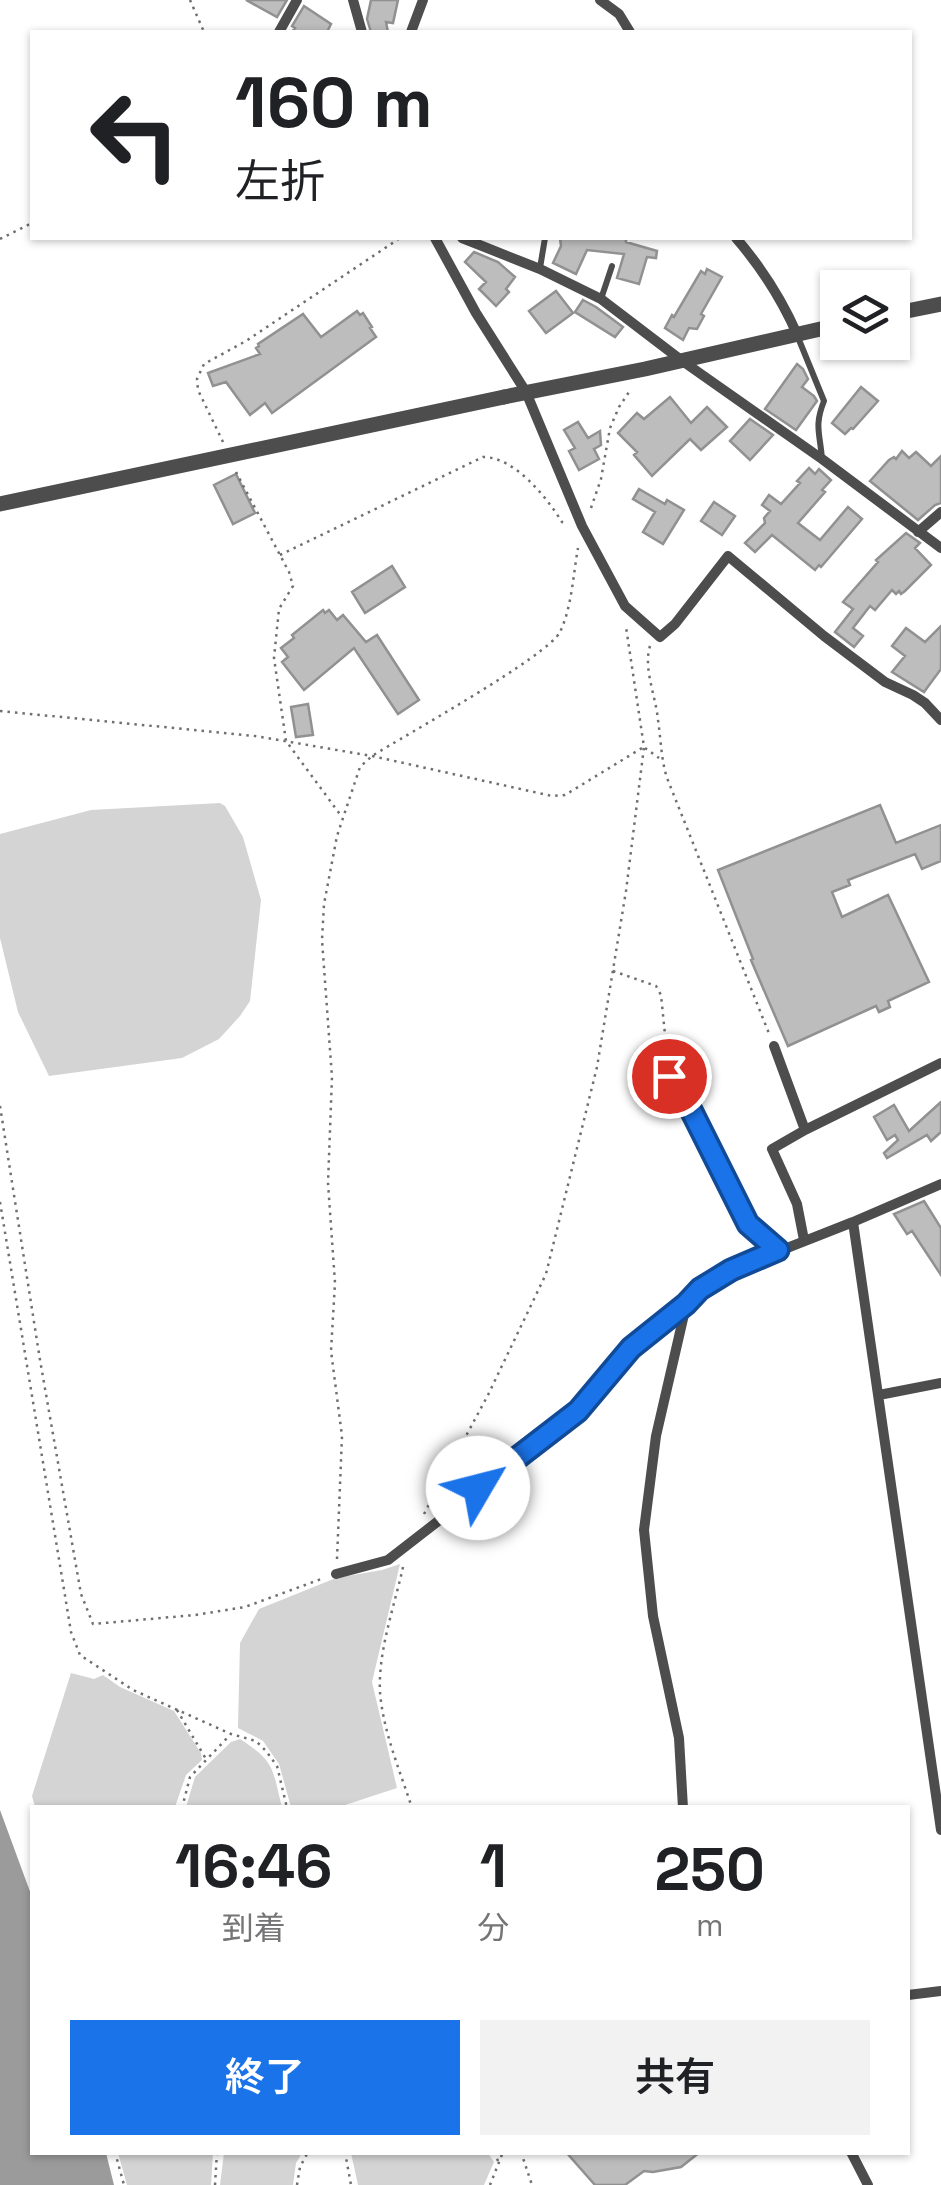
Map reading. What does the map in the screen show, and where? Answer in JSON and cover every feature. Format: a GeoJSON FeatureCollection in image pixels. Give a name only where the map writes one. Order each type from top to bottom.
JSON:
{"type":"FeatureCollection","features":[{"type":"Feature","properties":{"kind":"street"},"geometry":{"type":"LineString","coordinates":[[280,30],[296,0]]}},
{"type":"Feature","properties":{"kind":"street"},"geometry":{"type":"LineString","coordinates":[[353,0],[361,30]]}},
{"type":"Feature","properties":{"kind":"street"},"geometry":{"type":"LineString","coordinates":[[412,30],[422,0]]}},
{"type":"Feature","properties":{"kind":"street"},"geometry":{"type":"LineString","coordinates":[[600,0],[619,14],[629,30]]}},
{"type":"Feature","properties":{"kind":"street"},"geometry":{"type":"LineString","coordinates":[[436,240],[526,392],[582,526],[625,606],[660,636],[728,556],[824,636],[885,682],[925,703],[941,720]]}},
{"type":"Feature","properties":{"kind":"street"},"geometry":{"type":"LineString","coordinates":[[467,240],[601,299],[941,548]]}},
{"type":"Feature","properties":{"kind":"street"},"geometry":{"type":"LineString","coordinates":[[738,240],[760,265],[797,334]]}},
{"type":"Feature","properties":{"kind":"street"},"geometry":{"type":"LineString","coordinates":[[910,310],[941,304]]}},
{"type":"Feature","properties":{"kind":"street"},"geometry":{"type":"LineString","coordinates":[[0,504],[820,329]]}},
{"type":"Feature","properties":{"kind":"street"},"geometry":{"type":"LineString","coordinates":[[918,532],[941,512]]}},
{"type":"Feature","properties":{"kind":"street"},"geometry":{"type":"LineString","coordinates":[[774,1046],[805,1130]]}},
{"type":"Feature","properties":{"kind":"street"},"geometry":{"type":"LineString","coordinates":[[804,1240],[797,1204],[772,1149],[941,1064]]}},
{"type":"Feature","properties":{"kind":"street"},"geometry":{"type":"LineString","coordinates":[[669,1076],[692,1112],[748,1224],[778,1250]]}},
{"type":"Feature","properties":{"kind":"street"},"geometry":{"type":"LineString","coordinates":[[336,1574],[388,1560],[408,1545],[578,1411],[631,1348],[700,1289],[731,1270],[941,1184]]}},
{"type":"Feature","properties":{"kind":"street"},"geometry":{"type":"LineString","coordinates":[[853,1222],[941,1830]]}},
{"type":"Feature","properties":{"kind":"street"},"geometry":{"type":"LineString","coordinates":[[683,1805],[679,1738],[655,1629],[644,1530],[656,1436],[686,1304]]}},
{"type":"Feature","properties":{"kind":"street"},"geometry":{"type":"LineString","coordinates":[[879,1395],[941,1383]]}},
{"type":"Feature","properties":{"kind":"street"},"geometry":{"type":"LineString","coordinates":[[910,1995],[941,1991]]}},
{"type":"Feature","properties":{"kind":"street"},"geometry":{"type":"LineString","coordinates":[[853,2155],[868,2185]]}},
{"type":"Feature","properties":{"kind":"lane"},"geometry":{"type":"LineString","coordinates":[[540,270],[545,240]]}},
{"type":"Feature","properties":{"kind":"lane"},"geometry":{"type":"LineString","coordinates":[[601,299],[612,266]]}},
{"type":"Feature","properties":{"kind":"lane"},"geometry":{"type":"LineString","coordinates":[[797,334],[824,401],[816,421],[822,459]]}},
{"type":"Feature","properties":{"kind":"path"},"geometry":{"type":"LineString","coordinates":[[190,0],[203,30]]}},
{"type":"Feature","properties":{"kind":"path"},"geometry":{"type":"LineString","coordinates":[[0,238],[30,223]]}},
{"type":"Feature","properties":{"kind":"path"},"geometry":{"type":"LineString","coordinates":[[228,452],[198,390],[196,379],[204,364],[246,341],[397,240]]}},
{"type":"Feature","properties":{"kind":"path"},"geometry":{"type":"LineString","coordinates":[[0,1106],[81,1594],[93,1624],[245,1607],[336,1574],[342,1436],[331,1351],[334,1282],[328,1184],[332,1076],[322,940],[324,904],[337,836],[360,767],[372,756],[554,642],[566,613],[582,526],[601,479],[610,428],[645,369]]}},
{"type":"Feature","properties":{"kind":"path"},"geometry":{"type":"LineString","coordinates":[[280,554],[484,457],[508,464],[532,483],[562,522],[582,526]]}},
{"type":"Feature","properties":{"kind":"path"},"geometry":{"type":"LineString","coordinates":[[235,469],[289,572],[292,586],[279,610],[274,658],[286,742],[343,818]]}},
{"type":"Feature","properties":{"kind":"path"},"geometry":{"type":"LineString","coordinates":[[426,1512],[546,1274],[597,1067],[626,891],[644,747],[625,606]]}},
{"type":"Feature","properties":{"kind":"path"},"geometry":{"type":"LineString","coordinates":[[660,636],[647,657],[666,778],[774,1046]]}},
{"type":"Feature","properties":{"kind":"path"},"geometry":{"type":"LineString","coordinates":[[0,711],[255,736],[372,756],[552,796],[565,795],[644,747]]}},
{"type":"Feature","properties":{"kind":"path"},"geometry":{"type":"LineString","coordinates":[[644,747],[661,759]]}},
{"type":"Feature","properties":{"kind":"path"},"geometry":{"type":"LineString","coordinates":[[613,971],[656,986],[661,995],[669,1076]]}},
{"type":"Feature","properties":{"kind":"path"},"geometry":{"type":"LineString","coordinates":[[0,1202],[71,1632],[80,1655],[133,1690],[230,1734],[256,1741],[277,1766],[285,1805]]}},
{"type":"Feature","properties":{"kind":"path"},"geometry":{"type":"LineString","coordinates":[[408,1545],[382,1660],[380,1692],[384,1720],[411,1805]]}},
{"type":"Feature","properties":{"kind":"path"},"geometry":{"type":"LineString","coordinates":[[177,1709],[206,1760]]}},
{"type":"Feature","properties":{"kind":"path"},"geometry":{"type":"LineString","coordinates":[[183,1805],[190,1778],[230,1734]]}},
{"type":"Feature","properties":{"kind":"path"},"geometry":{"type":"LineString","coordinates":[[116,2155],[124,2185]]}},
{"type":"Feature","properties":{"kind":"path"},"geometry":{"type":"LineString","coordinates":[[215,2185],[218,2155]]}},
{"type":"Feature","properties":{"kind":"path"},"geometry":{"type":"LineString","coordinates":[[297,2185],[306,2155]]}},
{"type":"Feature","properties":{"kind":"path"},"geometry":{"type":"LineString","coordinates":[[346,2155],[351,2185]]}},
{"type":"Feature","properties":{"kind":"path"},"geometry":{"type":"LineString","coordinates":[[496,2155],[499,2162]]}},
{"type":"Feature","properties":{"kind":"path"},"geometry":{"type":"LineString","coordinates":[[490,2185],[502,2155]]}},
{"type":"Feature","properties":{"kind":"path"},"geometry":{"type":"LineString","coordinates":[[522,2155],[532,2185]]}},
{"type":"Feature","properties":{"kind":"shaded area"},"geometry":{"type":"Polygon","coordinates":[[[220,803],[243,837],[261,900],[250,1001],[219,1039],[182,1058],[49,1076],[18,1012],[0,938],[0,834],[91,810],[220,803]]]}},
{"type":"Feature","properties":{"kind":"shaded area"},"geometry":{"type":"Polygon","coordinates":[[[400,1564],[372,1682],[397,1788],[345,1805],[290,1805],[279,1764],[263,1741],[238,1728],[240,1643],[259,1609],[336,1578],[400,1564]]]}},
{"type":"Feature","properties":{"kind":"shaded area"},"geometry":{"type":"Polygon","coordinates":[[[71,1673],[94,1679],[103,1675],[120,1687],[174,1711],[201,1753],[202,1760],[186,1775],[176,1805],[34,1805],[32,1796],[71,1673]]]}},
{"type":"Feature","properties":{"kind":"shaded area"},"geometry":{"type":"Polygon","coordinates":[[[240,1739],[271,1767],[282,1805],[187,1805],[195,1777],[231,1742],[240,1739]]]}},
{"type":"Feature","properties":{"kind":"shaded area"},"geometry":{"type":"Polygon","coordinates":[[[0,1810],[30,1892],[30,2155],[106,2155],[114,2185],[0,2185],[0,1810]]]}},
{"type":"Feature","properties":{"kind":"shaded area"},"geometry":{"type":"Polygon","coordinates":[[[119,2155],[213,2155],[211,2185],[127,2185],[119,2155]]]}},
{"type":"Feature","properties":{"kind":"shaded area"},"geometry":{"type":"Polygon","coordinates":[[[224,2155],[301,2155],[293,2185],[220,2185],[224,2155]]]}},
{"type":"Feature","properties":{"kind":"shaded area"},"geometry":{"type":"Polygon","coordinates":[[[351,2155],[489,2155],[494,2162],[484,2185],[358,2185],[351,2155]]]}},
{"type":"Feature","properties":{"kind":"building"},"geometry":{"type":"Polygon","coordinates":[[[246,0],[287,0],[277,17],[246,0]]]}},
{"type":"Feature","properties":{"kind":"building"},"geometry":{"type":"Polygon","coordinates":[[[371,0],[398,0],[393,23],[386,22],[388,30],[370,30],[367,19],[371,0]]]}},
{"type":"Feature","properties":{"kind":"building"},"geometry":{"type":"Polygon","coordinates":[[[304,6],[331,24],[328,30],[294,30],[304,6]]]}},
{"type":"Feature","properties":{"kind":"building"},"geometry":{"type":"Polygon","coordinates":[[[560,240],[626,240],[657,251],[656,258],[647,257],[639,284],[617,278],[624,254],[587,250],[576,274],[553,263],[560,240]]]}},
{"type":"Feature","properties":{"kind":"building"},"geometry":{"type":"Polygon","coordinates":[[[474,252],[498,262],[515,277],[506,289],[509,292],[496,306],[479,289],[486,282],[465,262],[474,252]]]}},
{"type":"Feature","properties":{"kind":"building"},"geometry":{"type":"Polygon","coordinates":[[[707,269],[722,277],[697,329],[689,328],[683,340],[665,328],[701,271],[705,274],[707,269]]]}},
{"type":"Feature","properties":{"kind":"building"},"geometry":{"type":"Polygon","coordinates":[[[556,291],[573,313],[546,333],[529,311],[556,291]]]}},
{"type":"Feature","properties":{"kind":"building"},"geometry":{"type":"Polygon","coordinates":[[[583,300],[623,327],[615,337],[575,312],[583,300]]]}},
{"type":"Feature","properties":{"kind":"building"},"geometry":{"type":"Polygon","coordinates":[[[357,311],[363,313],[376,337],[272,413],[265,403],[250,415],[226,382],[213,386],[208,373],[260,354],[258,344],[303,314],[321,337],[357,311]]]}},
{"type":"Feature","properties":{"kind":"building"},"geometry":{"type":"Polygon","coordinates":[[[797,364],[808,379],[802,387],[817,401],[796,430],[765,409],[797,364]]]}},
{"type":"Feature","properties":{"kind":"building"},"geometry":{"type":"Polygon","coordinates":[[[861,387],[878,401],[845,434],[832,423],[861,387]]]}},
{"type":"Feature","properties":{"kind":"building"},"geometry":{"type":"Polygon","coordinates":[[[670,397],[691,423],[707,407],[727,427],[701,450],[690,439],[652,476],[634,455],[637,452],[618,433],[637,413],[644,419],[670,397]]]}},
{"type":"Feature","properties":{"kind":"building"},"geometry":{"type":"Polygon","coordinates":[[[750,419],[773,435],[750,460],[730,441],[750,419]]]}},
{"type":"Feature","properties":{"kind":"building"},"geometry":{"type":"Polygon","coordinates":[[[578,422],[588,438],[600,431],[601,445],[594,449],[599,459],[579,470],[569,451],[575,448],[564,430],[578,422]]]}},
{"type":"Feature","properties":{"kind":"building"},"geometry":{"type":"Polygon","coordinates":[[[902,451],[909,458],[916,452],[931,466],[941,456],[941,503],[918,520],[870,481],[902,451]]]}},
{"type":"Feature","properties":{"kind":"building"},"geometry":{"type":"Polygon","coordinates":[[[809,468],[815,474],[819,469],[831,480],[798,523],[820,540],[848,507],[862,519],[815,570],[772,535],[755,552],[745,543],[765,523],[770,511],[762,505],[769,495],[781,504],[809,468]]]}},
{"type":"Feature","properties":{"kind":"building"},"geometry":{"type":"Polygon","coordinates":[[[236,474],[255,513],[233,524],[214,485],[236,474]]]}},
{"type":"Feature","properties":{"kind":"building"},"geometry":{"type":"Polygon","coordinates":[[[639,489],[684,510],[663,544],[643,532],[655,512],[633,499],[639,489]]]}},
{"type":"Feature","properties":{"kind":"building"},"geometry":{"type":"Polygon","coordinates":[[[714,502],[735,516],[722,535],[701,521],[714,502]]]}},
{"type":"Feature","properties":{"kind":"building"},"geometry":{"type":"Polygon","coordinates":[[[906,533],[920,543],[915,548],[931,565],[901,594],[892,590],[875,610],[870,606],[853,628],[863,636],[854,647],[835,632],[853,609],[843,602],[876,560],[906,533]]]}},
{"type":"Feature","properties":{"kind":"building"},"geometry":{"type":"Polygon","coordinates":[[[392,566],[405,587],[365,613],[352,592],[392,566]]]}},
{"type":"Feature","properties":{"kind":"building"},"geometry":{"type":"Polygon","coordinates":[[[323,610],[329,610],[337,620],[343,615],[366,642],[377,635],[419,700],[398,714],[354,648],[304,690],[282,662],[288,657],[281,648],[323,610]]]}},
{"type":"Feature","properties":{"kind":"building"},"geometry":{"type":"Polygon","coordinates":[[[941,626],[941,669],[924,692],[892,672],[905,656],[892,646],[906,628],[925,642],[941,626]]]}},
{"type":"Feature","properties":{"kind":"building"},"geometry":{"type":"Polygon","coordinates":[[[308,704],[313,735],[296,737],[291,707],[308,704]]]}},
{"type":"Feature","properties":{"kind":"building"},"geometry":{"type":"Polygon","coordinates":[[[880,805],[896,843],[941,825],[941,861],[922,869],[915,854],[848,880],[850,885],[832,892],[842,917],[888,895],[929,982],[888,1001],[890,1007],[879,1012],[876,1006],[788,1046],[718,870],[880,805]]]}},
{"type":"Feature","properties":{"kind":"building"},"geometry":{"type":"Polygon","coordinates":[[[941,1102],[941,1132],[931,1141],[927,1135],[887,1158],[884,1153],[898,1140],[895,1135],[887,1140],[874,1117],[894,1105],[909,1131],[941,1102]]]}},
{"type":"Feature","properties":{"kind":"building"},"geometry":{"type":"Polygon","coordinates":[[[924,1201],[941,1228],[941,1275],[912,1231],[907,1234],[894,1214],[924,1201]]]}},
{"type":"Feature","properties":{"kind":"building"},"geometry":{"type":"Polygon","coordinates":[[[569,2155],[696,2155],[681,2167],[644,2171],[625,2185],[595,2185],[569,2155]]]}},
{"type":"Feature","properties":{"kind":"route"},"geometry":{"type":"LineString","coordinates":[[478,1488],[578,1411],[631,1348],[700,1289],[731,1270],[778,1250],[748,1224],[692,1112],[669,1076]]}}]}
